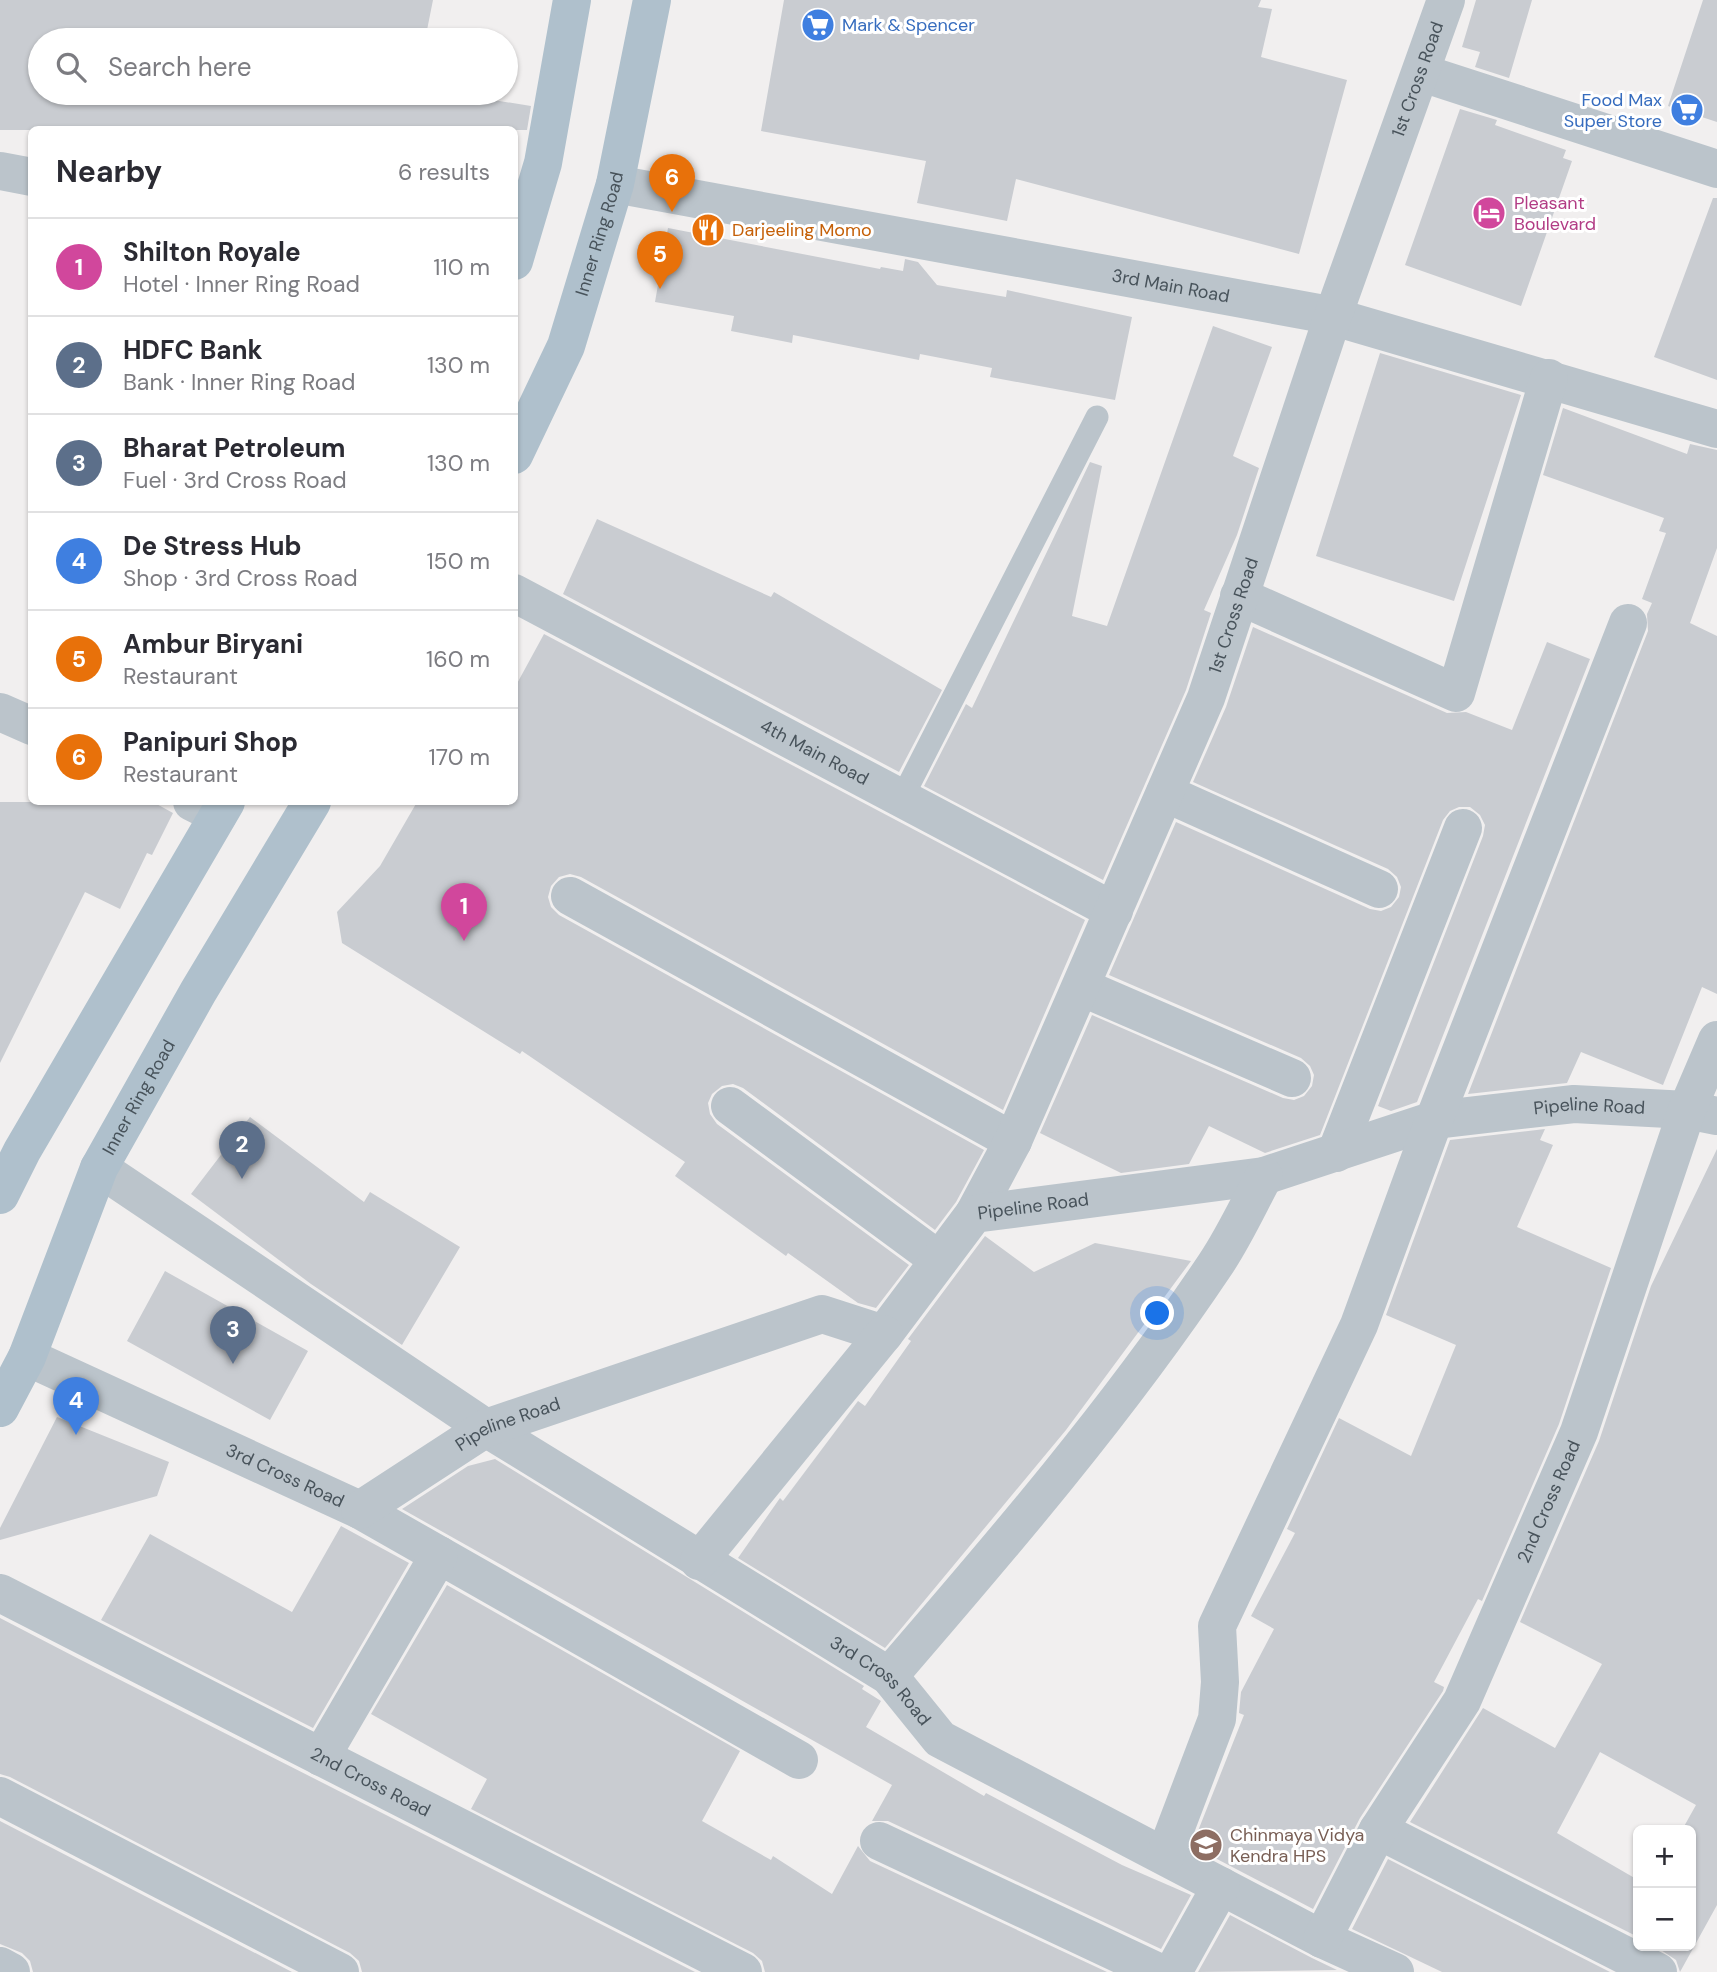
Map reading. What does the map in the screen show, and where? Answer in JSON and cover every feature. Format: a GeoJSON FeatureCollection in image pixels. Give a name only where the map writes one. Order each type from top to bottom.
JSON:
{"type":"FeatureCollection","features":[{"type":"Feature","properties":{"kind":"main road"},"geometry":{"type":"LineString","coordinates":[[518,247],[543,163],[572,0]]}},
{"type":"Feature","properties":{"kind":"main road","name":"Inner Ring Road"},"geometry":{"type":"LineString","coordinates":[[518,447],[566,346],[615,184],[652,0]]}},
{"type":"Feature","properties":{"kind":"main road","name":"Inner Ring Road"},"geometry":{"type":"LineString","coordinates":[[0,1408],[27,1357],[99,1168],[198,992],[310,805]]}},
{"type":"Feature","properties":{"kind":"main road"},"geometry":{"type":"LineString","coordinates":[[0,1195],[11,1147],[212,806]]}},
{"type":"Feature","properties":{"kind":"street","name":"1st Cross Road"},"geometry":{"type":"LineString","coordinates":[[974,1214],[1013,1141],[1206,698],[1333,316],[1446,0]]}},
{"type":"Feature","properties":{"kind":"street"},"geometry":{"type":"LineString","coordinates":[[1422,73],[1717,169]]}},
{"type":"Feature","properties":{"kind":"street"},"geometry":{"type":"LineString","coordinates":[[0,171],[28,176]]}},
{"type":"Feature","properties":{"kind":"street","name":"3rd Main Road"},"geometry":{"type":"LineString","coordinates":[[615,184],[1333,316],[1717,429]]}},
{"type":"Feature","properties":{"kind":"street"},"geometry":{"type":"LineString","coordinates":[[1239,596],[1456,692],[1549,378]]}},
{"type":"Feature","properties":{"kind":"street","name":"4th Main Road"},"geometry":{"type":"LineString","coordinates":[[518,595],[1114,911]]}},
{"type":"Feature","properties":{"kind":"street"},"geometry":{"type":"LineString","coordinates":[[1165,1856],[1217,1719],[1220,1682],[1217,1626],[1359,1325],[1434,1120],[1628,623]]}},
{"type":"Feature","properties":{"kind":"street"},"geometry":{"type":"LineString","coordinates":[[0,712],[28,724]]}},
{"type":"Feature","properties":{"kind":"street"},"geometry":{"type":"LineString","coordinates":[[1165,793],[1378,889]]}},
{"type":"Feature","properties":{"kind":"street"},"geometry":{"type":"LineString","coordinates":[[1336,1153],[1463,828]]}},
{"type":"Feature","properties":{"kind":"street"},"geometry":{"type":"LineString","coordinates":[[570,896],[1013,1141]]}},
{"type":"Feature","properties":{"kind":"street"},"geometry":{"type":"LineString","coordinates":[[1080,987],[1292,1078]]}},
{"type":"Feature","properties":{"kind":"street","name":"2nd Cross Road"},"geometry":{"type":"LineString","coordinates":[[1322,1939],[1378,1830],[1462,1700],[1580,1432],[1702,1113],[1717,1040]]}},
{"type":"Feature","properties":{"kind":"street","name":"Pipeline Road"},"geometry":{"type":"LineString","coordinates":[[360,1510],[486,1428],[822,1314],[884,1334],[974,1214],[1264,1176],[1434,1120],[1574,1104],[1702,1113]]}},
{"type":"Feature","properties":{"kind":"street"},"geometry":{"type":"LineString","coordinates":[[730,1106],[939,1261]]}},
{"type":"Feature","properties":{"kind":"street","name":"3rd Cross Road"},"geometry":{"type":"LineString","coordinates":[[99,1168],[486,1428],[889,1676],[940,1739],[1322,1939],[1395,1972]]}},
{"type":"Feature","properties":{"kind":"street"},"geometry":{"type":"LineString","coordinates":[[889,1676],[982,1568],[1113,1406],[1216,1263],[1264,1176]]}},
{"type":"Feature","properties":{"kind":"street"},"geometry":{"type":"LineString","coordinates":[[699,1561],[884,1334]]}},
{"type":"Feature","properties":{"kind":"street","name":"3rd Cross Road"},"geometry":{"type":"LineString","coordinates":[[27,1357],[360,1510],[799,1760]]}},
{"type":"Feature","properties":{"kind":"street"},"geometry":{"type":"LineString","coordinates":[[321,1757],[439,1555]]}},
{"type":"Feature","properties":{"kind":"street","name":"2nd Cross Road"},"geometry":{"type":"LineString","coordinates":[[0,1593],[743,1972]]}},
{"type":"Feature","properties":{"kind":"street"},"geometry":{"type":"LineString","coordinates":[[0,1796],[340,1972]]}},
{"type":"Feature","properties":{"kind":"street"},"geometry":{"type":"LineString","coordinates":[[1378,1830],[1658,1972]]}},
{"type":"Feature","properties":{"kind":"street"},"geometry":{"type":"LineString","coordinates":[[878,1841],[1158,1972]]}},
{"type":"Feature","properties":{"kind":"street"},"geometry":{"type":"LineString","coordinates":[[1173,1972],[1221,1885]]}},
{"type":"Feature","properties":{"kind":"street"},"geometry":{"type":"LineString","coordinates":[[0,1966],[11,1972]]}},
{"type":"Feature","properties":{"kind":"lane"},"geometry":{"type":"LineString","coordinates":[[902,798],[1097,417]]}},
{"type":"Feature","properties":{"kind":"building"},"geometry":{"type":"Polygon","coordinates":[[[0,0],[433,0],[427,28],[28,28],[28,105],[531,106],[527,130],[518,130],[518,126],[28,126],[28,130],[0,130],[0,0]]]}},
{"type":"Feature","properties":{"kind":"building"},"geometry":{"type":"Polygon","coordinates":[[[784,0],[1261,0],[1258,7],[1272,9],[1261,57],[1347,80],[1299,254],[1016,179],[1007,221],[917,203],[926,161],[761,131],[784,0]]]}},
{"type":"Feature","properties":{"kind":"building"},"geometry":{"type":"Polygon","coordinates":[[[1476,0],[1532,0],[1509,78],[1475,67],[1480,52],[1462,47],[1476,0]]]}},
{"type":"Feature","properties":{"kind":"building"},"geometry":{"type":"Polygon","coordinates":[[[1703,0],[1717,0],[1717,122],[1668,106],[1703,0]]]}},
{"type":"Feature","properties":{"kind":"building","name":"Pleasant Boulevard"},"geometry":{"type":"Polygon","coordinates":[[[1460,109],[1497,120],[1495,125],[1566,150],[1563,158],[1572,161],[1521,306],[1405,265],[1460,109]]]}},
{"type":"Feature","properties":{"kind":"building"},"geometry":{"type":"Polygon","coordinates":[[[1713,198],[1717,198],[1717,380],[1654,357],[1713,198]]]}},
{"type":"Feature","properties":{"kind":"building"},"geometry":{"type":"Polygon","coordinates":[[[668,228],[880,269],[903,271],[905,259],[918,262],[937,285],[1006,297],[1007,290],[1132,317],[1115,400],[990,377],[992,368],[920,354],[919,360],[793,335],[792,343],[731,331],[734,316],[655,302],[668,228]]]}},
{"type":"Feature","properties":{"kind":"building"},"geometry":{"type":"Polygon","coordinates":[[[1213,326],[1272,347],[1233,456],[1259,468],[1237,535],[1204,610],[1211,613],[1186,690],[1103,880],[924,786],[966,704],[972,708],[1090,462],[1102,466],[1072,616],[1107,626],[1213,326]]]}},
{"type":"Feature","properties":{"kind":"building"},"geometry":{"type":"Polygon","coordinates":[[[1380,353],[1521,395],[1454,601],[1316,556],[1380,353]]]}},
{"type":"Feature","properties":{"kind":"building"},"geometry":{"type":"Polygon","coordinates":[[[1563,408],[1687,454],[1690,444],[1717,450],[1717,548],[1690,623],[1717,636],[1717,994],[1702,987],[1663,1085],[1581,1052],[1567,1083],[1468,1094],[1648,631],[1647,614],[1652,603],[1642,599],[1666,533],[1659,531],[1664,518],[1543,475],[1563,408]]]}},
{"type":"Feature","properties":{"kind":"building"},"geometry":{"type":"Polygon","coordinates":[[[597,519],[771,597],[774,592],[942,690],[899,772],[563,594],[597,519]]]}},
{"type":"Feature","properties":{"kind":"building"},"geometry":{"type":"Polygon","coordinates":[[[1253,627],[1447,713],[1466,712],[1512,730],[1547,642],[1590,659],[1417,1102],[1391,1111],[1378,1106],[1483,836],[1485,825],[1480,815],[1470,807],[1459,807],[1450,811],[1443,820],[1320,1135],[1265,1153],[1209,1126],[1189,1164],[1121,1173],[1040,1133],[1092,1015],[1283,1098],[1294,1100],[1304,1096],[1312,1086],[1314,1075],[1310,1066],[1301,1058],[1109,975],[1176,822],[1370,909],[1381,911],[1391,907],[1399,897],[1401,887],[1397,877],[1388,869],[1193,782],[1226,707],[1253,627]]]}},
{"type":"Feature","properties":{"kind":"building"},"geometry":{"type":"Polygon","coordinates":[[[544,634],[1085,920],[1003,1110],[581,877],[570,874],[559,877],[551,886],[548,897],[551,907],[559,915],[984,1150],[956,1202],[935,1230],[743,1088],[733,1084],[722,1086],[712,1094],[708,1103],[710,1114],[717,1124],[909,1265],[876,1308],[858,1303],[788,1253],[786,1256],[675,1176],[685,1162],[522,1051],[520,1054],[342,943],[337,912],[380,866],[415,805],[518,805],[518,682],[544,634]]]}},
{"type":"Feature","properties":{"kind":"building"},"geometry":{"type":"Polygon","coordinates":[[[0,802],[28,802],[28,805],[158,805],[173,813],[152,855],[147,853],[120,909],[85,892],[0,1063],[0,802]]]}},
{"type":"Feature","properties":{"kind":"building"},"geometry":{"type":"Polygon","coordinates":[[[250,1117],[364,1202],[370,1192],[460,1247],[402,1345],[311,1284],[191,1194],[250,1117]]]}},
{"type":"Feature","properties":{"kind":"building"},"geometry":{"type":"Polygon","coordinates":[[[1545,1129],[1540,1140],[1553,1145],[1517,1227],[1611,1268],[1559,1424],[1482,1601],[1478,1599],[1434,1682],[1444,1687],[1443,1691],[1360,1818],[1313,1909],[1192,1846],[1244,1715],[1239,1713],[1241,1692],[1274,1629],[1251,1616],[1295,1533],[1287,1529],[1339,1418],[1411,1456],[1456,1345],[1386,1315],[1450,1140],[1545,1129]]]}},
{"type":"Feature","properties":{"kind":"building"},"geometry":{"type":"Polygon","coordinates":[[[1717,1149],[1717,1905],[1696,1943],[1696,1825],[1685,1825],[1696,1805],[1600,1752],[1557,1833],[1633,1877],[1633,1934],[1410,1822],[1483,1708],[1555,1748],[1602,1664],[1520,1622],[1599,1441],[1651,1286],[1717,1149]]]}},
{"type":"Feature","properties":{"kind":"building"},"geometry":{"type":"Polygon","coordinates":[[[985,1236],[1034,1272],[1095,1243],[1191,1261],[1066,1430],[885,1648],[738,1558],[780,1498],[783,1501],[858,1401],[865,1406],[911,1341],[908,1339],[985,1236]]]}},
{"type":"Feature","properties":{"kind":"building"},"geometry":{"type":"Polygon","coordinates":[[[165,1271],[308,1351],[270,1420],[127,1341],[165,1271]]]}},
{"type":"Feature","properties":{"kind":"building"},"geometry":{"type":"Polygon","coordinates":[[[57,1417],[169,1462],[157,1496],[0,1540],[0,1528],[57,1417]]]}},
{"type":"Feature","properties":{"kind":"building"},"geometry":{"type":"Polygon","coordinates":[[[495,1459],[864,1686],[862,1689],[881,1701],[866,1727],[984,1796],[986,1793],[1122,1865],[1191,1895],[1161,1949],[888,1821],[872,1821],[892,1785],[402,1509],[468,1466],[495,1459]]]}},
{"type":"Feature","properties":{"kind":"building"},"geometry":{"type":"Polygon","coordinates":[[[341,1526],[409,1563],[313,1728],[101,1620],[150,1534],[292,1612],[341,1526]]]}},
{"type":"Feature","properties":{"kind":"building"},"geometry":{"type":"Polygon","coordinates":[[[447,1585],[740,1751],[702,1821],[771,1860],[773,1856],[832,1894],[858,1846],[870,1861],[1107,1972],[765,1972],[762,1961],[753,1953],[471,1809],[487,1779],[371,1714],[447,1585]]]}},
{"type":"Feature","properties":{"kind":"building"},"geometry":{"type":"Polygon","coordinates":[[[0,1618],[695,1972],[362,1972],[359,1961],[350,1953],[0,1774],[0,1618]]]}},
{"type":"Feature","properties":{"kind":"building"},"geometry":{"type":"Polygon","coordinates":[[[0,1821],[292,1972],[33,1972],[30,1961],[22,1953],[0,1944],[0,1821]]]}},
{"type":"Feature","properties":{"kind":"building"},"geometry":{"type":"Polygon","coordinates":[[[1388,1859],[1610,1972],[1442,1972],[1352,1929],[1388,1859]]]}},
{"type":"Feature","properties":{"kind":"building"},"geometry":{"type":"Polygon","coordinates":[[[1230,1915],[1312,1958],[1337,1970],[1198,1972],[1230,1915]]]}},
{"type":"Feature","properties":{"kind":"building"},"geometry":{"type":"Polygon","coordinates":[[[1662,1951],[1692,1951],[1680,1972],[1676,1960],[1662,1951]]]}},
{"type":"Feature","properties":{"kind":"place","name":"Mark & Spencer"},"geometry":{"type":"Point","coordinates":[818,25]}},
{"type":"Feature","properties":{"kind":"place","name":"Food Max Super Store"},"geometry":{"type":"Point","coordinates":[1687,110]}},
{"type":"Feature","properties":{"kind":"place","name":"Panipuri Shop"},"geometry":{"type":"Point","coordinates":[672,212]}},
{"type":"Feature","properties":{"kind":"place","name":"Pleasant Boulevard"},"geometry":{"type":"Point","coordinates":[1489,213]}},
{"type":"Feature","properties":{"kind":"place","name":"Darjeeling Momo"},"geometry":{"type":"Point","coordinates":[708,230]}},
{"type":"Feature","properties":{"kind":"place","name":"Ambur Biryani"},"geometry":{"type":"Point","coordinates":[660,289]}},
{"type":"Feature","properties":{"kind":"place","name":"Shilton Royale"},"geometry":{"type":"Point","coordinates":[464,941]}},
{"type":"Feature","properties":{"kind":"place","name":"HDFC Bank"},"geometry":{"type":"Point","coordinates":[242,1179]}},
{"type":"Feature","properties":{"kind":"place","name":"Bharat Petroleum"},"geometry":{"type":"Point","coordinates":[233,1364]}},
{"type":"Feature","properties":{"kind":"place","name":"De Stress Hub"},"geometry":{"type":"Point","coordinates":[76,1435]}},
{"type":"Feature","properties":{"kind":"place","name":"Chinmaya Vidya Kendra HPS"},"geometry":{"type":"Point","coordinates":[1206,1845]}}]}
